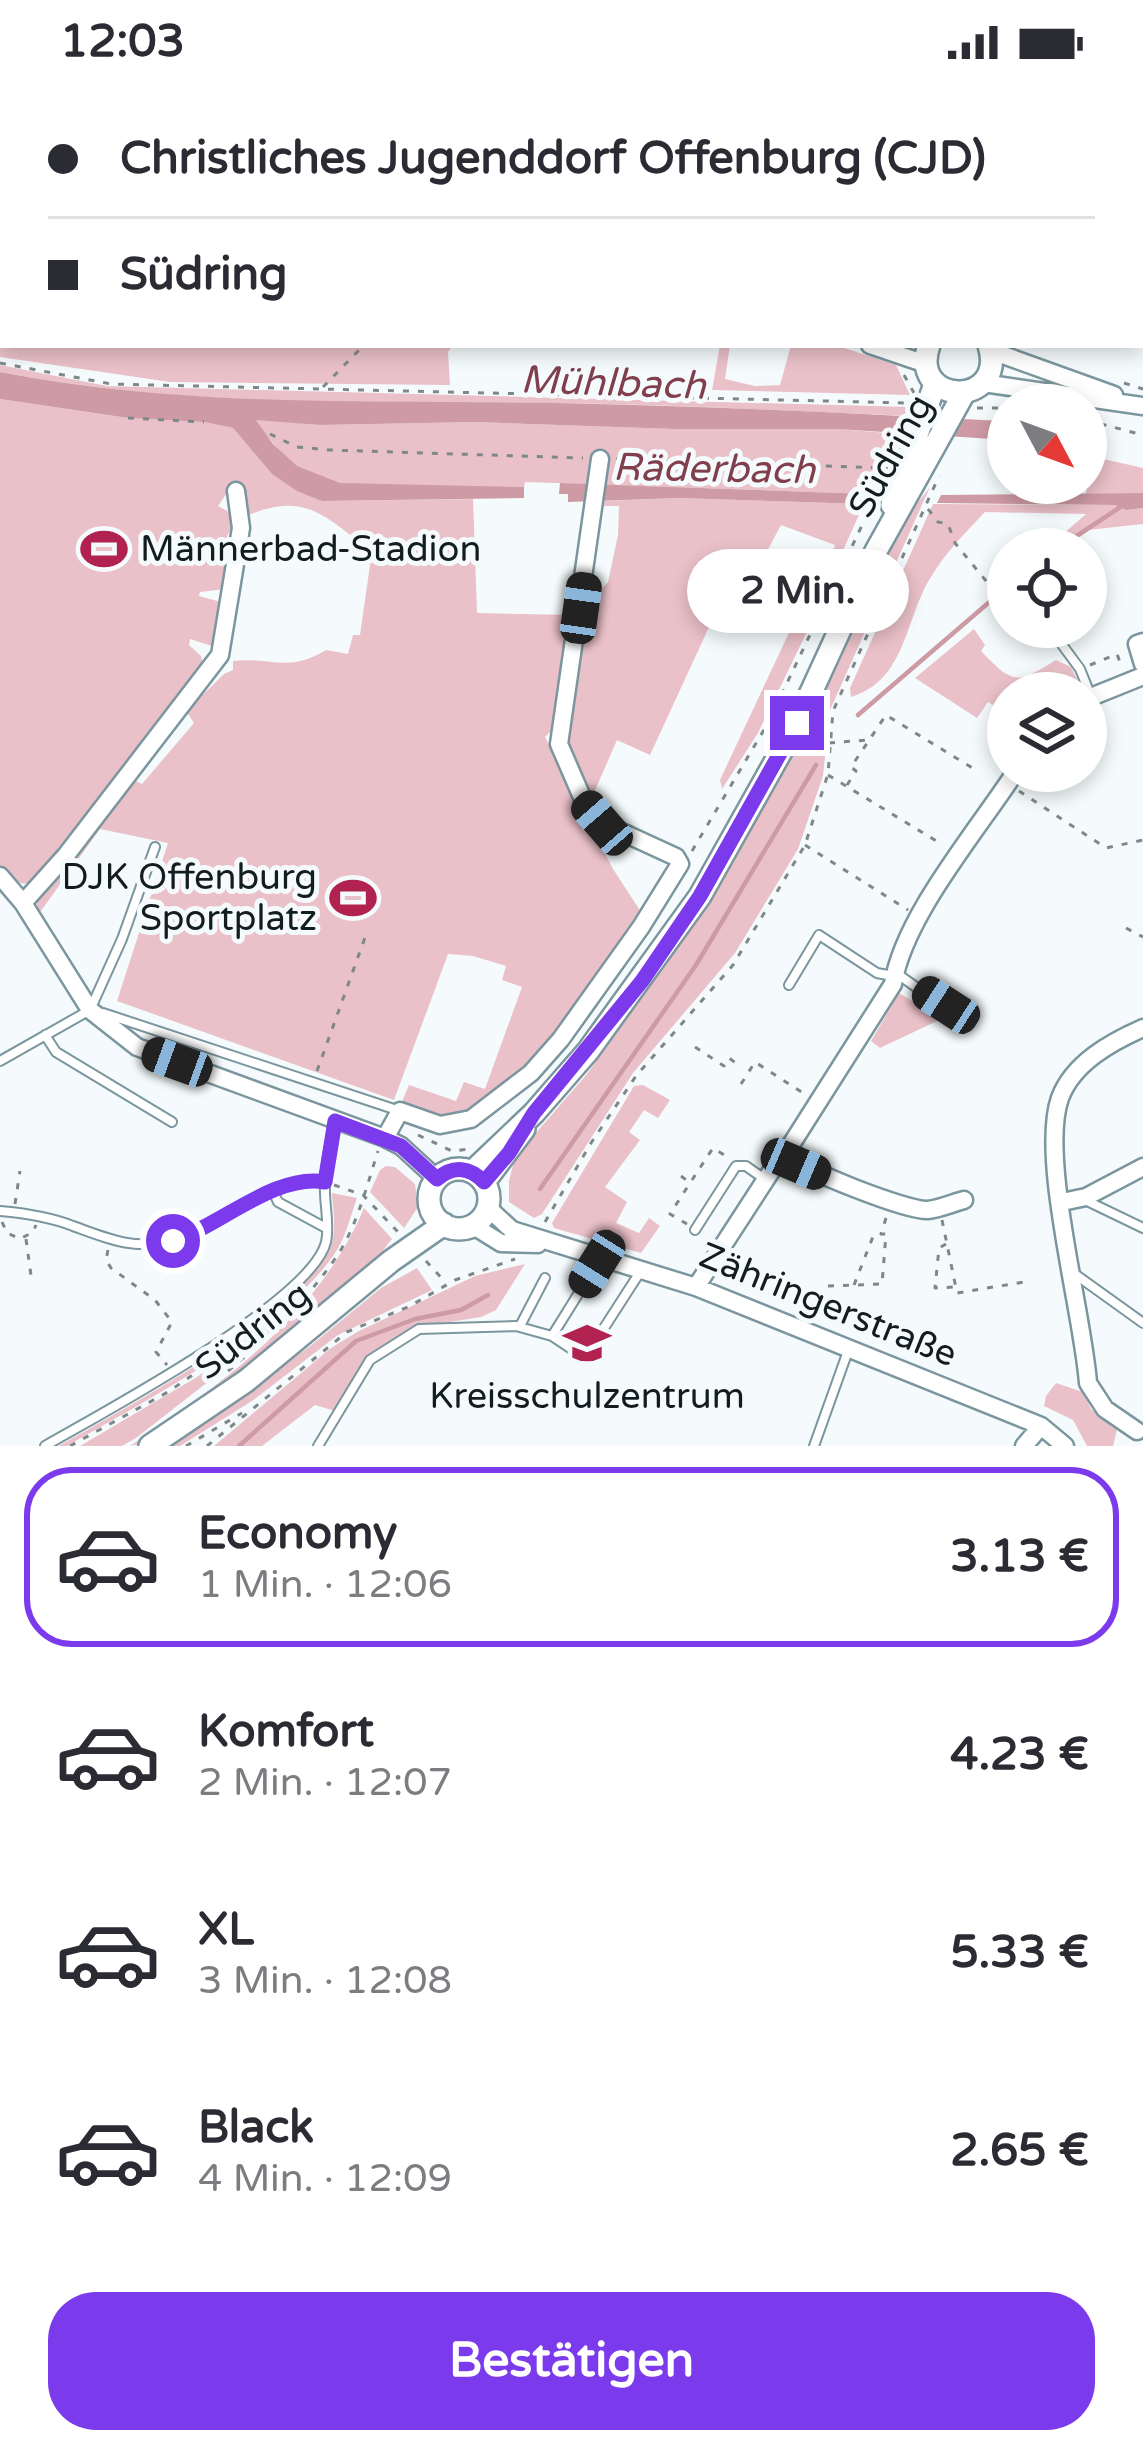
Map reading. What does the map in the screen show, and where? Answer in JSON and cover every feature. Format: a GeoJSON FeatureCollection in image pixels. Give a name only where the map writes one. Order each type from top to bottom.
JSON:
{"type":"FeatureCollection","features":[{"type":"Feature","properties":{"kind":"street"},"geometry":{"type":"LineString","coordinates":[[878,348],[900,356],[928,381]]}},
{"type":"Feature","properties":{"kind":"street"},"geometry":{"type":"LineString","coordinates":[[990,348],[1143,406]]}},
{"type":"Feature","properties":{"kind":"street","name":"Südring"},"geometry":{"type":"LineString","coordinates":[[478,1177],[509,1153],[534,1113],[642,981],[700,896],[797,723],[928,440],[990,374],[990,348]]}},
{"type":"Feature","properties":{"kind":"street","name":"Südring"},"geometry":{"type":"LineString","coordinates":[[928,440],[928,381],[967,398]]}},
{"type":"Feature","properties":{"kind":"street"},"geometry":{"type":"LineString","coordinates":[[967,398],[1143,406]]}},
{"type":"Feature","properties":{"kind":"street"},"geometry":{"type":"LineString","coordinates":[[385,1138],[400,1111],[440,1125],[471,1120],[531,1072],[561,1039],[680,864],[676,857],[602,823],[578,791],[559,743],[600,459]]}},
{"type":"Feature","properties":{"kind":"street"},"geometry":{"type":"LineString","coordinates":[[23,903],[67,854],[220,655],[241,527],[236,491]]}},
{"type":"Feature","properties":{"kind":"street"},"geometry":{"type":"LineString","coordinates":[[1140,643],[1143,664]]}},
{"type":"Feature","properties":{"kind":"street"},"geometry":{"type":"LineString","coordinates":[[696,1287],[764,1179],[820,1103],[895,974],[898,957],[919,917],[1002,792]]}},
{"type":"Feature","properties":{"kind":"street"},"geometry":{"type":"LineString","coordinates":[[3,882],[23,903],[90,1010],[137,1047],[385,1138],[401,1146],[437,1179]]}},
{"type":"Feature","properties":{"kind":"street"},"geometry":{"type":"LineString","coordinates":[[1124,1446],[1141,1430],[1105,1409],[1088,1383],[1056,1165],[1060,1098],[1071,1079],[1090,1059],[1143,1028]]}},
{"type":"Feature","properties":{"kind":"street"},"geometry":{"type":"LineString","coordinates":[[785,1154],[796,1164],[926,1210],[964,1200]]}},
{"type":"Feature","properties":{"kind":"street"},"geometry":{"type":"LineString","coordinates":[[1062,1202],[1082,1198],[1143,1167]]}},
{"type":"Feature","properties":{"kind":"street"},"geometry":{"type":"LineString","coordinates":[[455,1169],[478,1177],[480,1216],[458,1228],[438,1219],[429,1197],[437,1179],[455,1169]]}},
{"type":"Feature","properties":{"kind":"street","name":"Zähringerstraße"},"geometry":{"type":"LineString","coordinates":[[480,1216],[696,1287],[1041,1426],[1065,1446]]}},
{"type":"Feature","properties":{"kind":"street","name":"Zähringerstraße"},"geometry":{"type":"LineString","coordinates":[[480,1216],[501,1243],[557,1245]]}},
{"type":"Feature","properties":{"kind":"street","name":"Südring"},"geometry":{"type":"LineString","coordinates":[[150,1446],[247,1381],[438,1219]]}},
{"type":"Feature","properties":{"kind":"street"},"geometry":{"type":"LineString","coordinates":[[1024,1446],[1041,1426]]}},
{"type":"Feature","properties":{"kind":"lane"},"geometry":{"type":"LineString","coordinates":[[1064,648],[1081,672]]}},
{"type":"Feature","properties":{"kind":"lane"},"geometry":{"type":"LineString","coordinates":[[0,1061],[90,1010],[155,847]]}},
{"type":"Feature","properties":{"kind":"lane"},"geometry":{"type":"LineString","coordinates":[[789,985],[819,935],[877,973],[895,974],[951,1012]]}},
{"type":"Feature","properties":{"kind":"lane"},"geometry":{"type":"LineString","coordinates":[[90,1010],[400,1111]]}},
{"type":"Feature","properties":{"kind":"lane"},"geometry":{"type":"LineString","coordinates":[[46,1035],[56,1052],[172,1122]]}},
{"type":"Feature","properties":{"kind":"lane"},"geometry":{"type":"LineString","coordinates":[[45,1446],[172,1372],[314,1265],[326,1241],[325,1182],[335,1121]]}},
{"type":"Feature","properties":{"kind":"lane"},"geometry":{"type":"LineString","coordinates":[[695,1230],[736,1166],[764,1179]]}},
{"type":"Feature","properties":{"kind":"lane"},"geometry":{"type":"LineString","coordinates":[[7,1212],[70,1224],[111,1242],[173,1241],[301,1180],[325,1182]]}},
{"type":"Feature","properties":{"kind":"lane"},"geometry":{"type":"LineString","coordinates":[[273,1191],[278,1202],[326,1228]]}},
{"type":"Feature","properties":{"kind":"lane"},"geometry":{"type":"LineString","coordinates":[[1082,1198],[1143,1228]]}},
{"type":"Feature","properties":{"kind":"lane"},"geometry":{"type":"LineString","coordinates":[[552,1336],[601,1258]]}},
{"type":"Feature","properties":{"kind":"lane"},"geometry":{"type":"LineString","coordinates":[[318,1446],[370,1360],[419,1329],[520,1326],[552,1336],[577,1352],[595,1342],[642,1269]]}},
{"type":"Feature","properties":{"kind":"lane"},"geometry":{"type":"LineString","coordinates":[[1072,1272],[1143,1323]]}},
{"type":"Feature","properties":{"kind":"lane"},"geometry":{"type":"LineString","coordinates":[[520,1326],[545,1277]]}},
{"type":"Feature","properties":{"kind":"lane"},"geometry":{"type":"LineString","coordinates":[[814,1446],[849,1349]]}},
{"type":"Feature","properties":{"kind":"path"},"geometry":{"type":"LineString","coordinates":[[321,388],[361,348]]}},
{"type":"Feature","properties":{"kind":"path"},"geometry":{"type":"LineString","coordinates":[[900,356],[899,366],[928,381]]}},
{"type":"Feature","properties":{"kind":"path"},"geometry":{"type":"LineString","coordinates":[[0,363],[111,383],[877,400],[928,381]]}},
{"type":"Feature","properties":{"kind":"path"},"geometry":{"type":"LineString","coordinates":[[967,398],[987,403]]}},
{"type":"Feature","properties":{"kind":"path"},"geometry":{"type":"LineString","coordinates":[[128,418],[204,422]]}},
{"type":"Feature","properties":{"kind":"path"},"geometry":{"type":"LineString","coordinates":[[1107,426],[1143,435]]}},
{"type":"Feature","properties":{"kind":"path"},"geometry":{"type":"LineString","coordinates":[[270,434],[297,447],[330,450],[890,469],[897,455]]}},
{"type":"Feature","properties":{"kind":"path"},"geometry":{"type":"LineString","coordinates":[[680,864],[768,723],[880,489]]}},
{"type":"Feature","properties":{"kind":"path"},"geometry":{"type":"LineString","coordinates":[[538,1235],[636,1076],[733,965],[805,845],[828,774],[833,711],[933,491]]}},
{"type":"Feature","properties":{"kind":"path"},"geometry":{"type":"LineString","coordinates":[[926,506],[938,522],[948,524],[955,543],[987,582]]}},
{"type":"Feature","properties":{"kind":"path"},"geometry":{"type":"LineString","coordinates":[[1080,669],[1117,654],[1134,679]]}},
{"type":"Feature","properties":{"kind":"path"},"geometry":{"type":"LineString","coordinates":[[848,785],[856,771],[851,767],[886,715],[980,772]]}},
{"type":"Feature","properties":{"kind":"path"},"geometry":{"type":"LineString","coordinates":[[829,743],[869,740]]}},
{"type":"Feature","properties":{"kind":"path"},"geometry":{"type":"LineString","coordinates":[[828,774],[959,856]]}},
{"type":"Feature","properties":{"kind":"path"},"geometry":{"type":"LineString","coordinates":[[1032,792],[1106,848],[1143,841]]}},
{"type":"Feature","properties":{"kind":"path"},"geometry":{"type":"LineString","coordinates":[[805,845],[919,917]]}},
{"type":"Feature","properties":{"kind":"path"},"geometry":{"type":"LineString","coordinates":[[1126,928],[1143,937]]}},
{"type":"Feature","properties":{"kind":"path"},"geometry":{"type":"LineString","coordinates":[[313,1082],[367,932]]}},
{"type":"Feature","properties":{"kind":"path"},"geometry":{"type":"LineString","coordinates":[[695,1047],[724,1066],[729,1058],[749,1071]]}},
{"type":"Feature","properties":{"kind":"path"},"geometry":{"type":"LineString","coordinates":[[741,1084],[755,1061],[820,1103]]}},
{"type":"Feature","properties":{"kind":"path"},"geometry":{"type":"LineString","coordinates":[[363,1196],[385,1138]]}},
{"type":"Feature","properties":{"kind":"path"},"geometry":{"type":"LineString","coordinates":[[695,1230],[670,1214],[713,1148],[741,1165]]}},
{"type":"Feature","properties":{"kind":"path"},"geometry":{"type":"LineString","coordinates":[[20,1171],[3,1226],[8,1234],[26,1237],[33,1232],[36,1217]]}},
{"type":"Feature","properties":{"kind":"path"},"geometry":{"type":"LineString","coordinates":[[680,1177],[690,1183]]}},
{"type":"Feature","properties":{"kind":"path"},"geometry":{"type":"LineString","coordinates":[[325,1182],[363,1196],[398,1232]]}},
{"type":"Feature","properties":{"kind":"path"},"geometry":{"type":"LineString","coordinates":[[881,1234],[892,1200]]}},
{"type":"Feature","properties":{"kind":"path"},"geometry":{"type":"LineString","coordinates":[[938,1207],[957,1293],[1024,1282]]}},
{"type":"Feature","properties":{"kind":"path"},"geometry":{"type":"LineString","coordinates":[[3,1240],[8,1234]]}},
{"type":"Feature","properties":{"kind":"path"},"geometry":{"type":"LineString","coordinates":[[828,1286],[882,1284],[886,1234],[874,1234],[854,1285]]}},
{"type":"Feature","properties":{"kind":"path"},"geometry":{"type":"LineString","coordinates":[[26,1237],[32,1283]]}},
{"type":"Feature","properties":{"kind":"path"},"geometry":{"type":"LineString","coordinates":[[111,1242],[106,1260],[111,1268],[154,1300],[172,1322],[156,1352],[172,1372]]}},
{"type":"Feature","properties":{"kind":"path"},"geometry":{"type":"LineString","coordinates":[[947,1243],[939,1248],[935,1288],[956,1287]]}},
{"type":"Feature","properties":{"kind":"path"},"geometry":{"type":"LineString","coordinates":[[868,1249],[884,1250]]}},
{"type":"Feature","properties":{"kind":"path"},"geometry":{"type":"LineString","coordinates":[[207,1446],[347,1332],[525,1256]]}},
{"type":"Feature","properties":{"kind":"path"},"geometry":{"type":"LineString","coordinates":[[426,1261],[448,1285]]}},
{"type":"Feature","properties":{"kind":"path"},"geometry":{"type":"LineString","coordinates":[[186,1446],[249,1410]]}},
{"type":"Feature","properties":{"kind":"shaded area"},"geometry":{"type":"Polygon","coordinates":[[[0,348],[451,348],[450,385],[170,382],[0,357],[0,348]]]}},
{"type":"Feature","properties":{"kind":"shaded area"},"geometry":{"type":"Polygon","coordinates":[[[719,348],[730,348],[725,379],[755,386],[780,385],[790,348],[844,348],[896,365],[910,395],[712,390],[719,348]]]}},
{"type":"Feature","properties":{"kind":"shaded area"},"geometry":{"type":"Polygon","coordinates":[[[0,365],[107,386],[912,407],[912,416],[638,405],[203,397],[67,383],[0,372],[0,365]]]}},
{"type":"Feature","properties":{"kind":"shaded area"},"geometry":{"type":"Polygon","coordinates":[[[0,372],[69,384],[207,397],[668,406],[987,420],[987,439],[837,429],[476,422],[320,425],[256,420],[297,466],[340,483],[524,487],[524,498],[322,501],[272,474],[233,428],[0,399],[0,372]]]}},
{"type":"Feature","properties":{"kind":"shaded area"},"geometry":{"type":"Polygon","coordinates":[[[0,399],[233,428],[272,474],[322,501],[473,499],[477,613],[573,615],[555,727],[545,737],[613,869],[641,912],[558,1029],[506,1086],[480,1105],[441,1117],[402,1102],[409,1085],[456,1101],[464,1082],[485,1089],[522,987],[502,980],[506,966],[448,954],[394,1100],[117,1001],[168,843],[100,829],[38,915],[37,901],[132,779],[142,784],[194,723],[186,711],[233,670],[233,661],[290,663],[326,650],[348,654],[353,635],[360,635],[370,565],[360,563],[362,544],[322,515],[283,506],[249,515],[231,487],[218,506],[233,514],[226,540],[225,589],[200,592],[199,596],[221,602],[215,647],[190,639],[189,645],[203,664],[43,873],[30,883],[21,883],[0,865],[0,399]]]}},
{"type":"Feature","properties":{"kind":"shaded area"},"geometry":{"type":"Polygon","coordinates":[[[255,419],[320,425],[476,422],[901,434],[868,494],[525,482],[524,487],[387,487],[334,482],[306,472],[281,452],[255,419]]]}},
{"type":"Feature","properties":{"kind":"shaded area"},"geometry":{"type":"Polygon","coordinates":[[[1107,460],[1143,468],[1143,493],[1107,494],[1107,460]]]}},
{"type":"Feature","properties":{"kind":"shaded area"},"geometry":{"type":"Polygon","coordinates":[[[560,483],[868,494],[864,504],[679,498],[568,502],[568,494],[559,494],[560,483]]]}},
{"type":"Feature","properties":{"kind":"shaded area"},"geometry":{"type":"Polygon","coordinates":[[[930,487],[830,710],[823,776],[798,849],[735,953],[633,1073],[542,1214],[534,1218],[509,1202],[515,1157],[587,1074],[718,890],[812,720],[907,516],[930,487]]]}},
{"type":"Feature","properties":{"kind":"shaded area"},"geometry":{"type":"Polygon","coordinates":[[[1107,493],[1143,493],[1143,508],[1026,504],[1107,504],[1107,493]]]}},
{"type":"Feature","properties":{"kind":"shaded area"},"geometry":{"type":"Polygon","coordinates":[[[941,495],[987,495],[987,504],[937,503],[941,495]]]}},
{"type":"Feature","properties":{"kind":"shaded area"},"geometry":{"type":"Polygon","coordinates":[[[679,498],[864,504],[825,590],[818,588],[835,545],[781,525],[765,555],[745,549],[650,755],[617,740],[593,795],[594,807],[564,739],[583,609],[608,582],[618,535],[619,506],[603,506],[603,501],[679,498]]]}},
{"type":"Feature","properties":{"kind":"shaded area"},"geometry":{"type":"Polygon","coordinates":[[[933,504],[1143,508],[1143,524],[1106,528],[1070,528],[1086,514],[985,512],[931,577],[902,646],[883,677],[851,697],[850,688],[933,504]]]}},
{"type":"Feature","properties":{"kind":"shaded area"},"geometry":{"type":"Polygon","coordinates":[[[801,607],[817,611],[758,733],[722,789],[720,780],[801,607]]]}},
{"type":"Feature","properties":{"kind":"shaded area"},"geometry":{"type":"Polygon","coordinates":[[[974,629],[985,645],[981,651],[1004,672],[987,672],[987,703],[977,718],[915,678],[974,629]]]}},
{"type":"Feature","properties":{"kind":"shaded area"},"geometry":{"type":"Polygon","coordinates":[[[1056,660],[1073,672],[1035,672],[1056,660]]]}},
{"type":"Feature","properties":{"kind":"shaded area"},"geometry":{"type":"Polygon","coordinates":[[[899,993],[935,1015],[937,1021],[880,1048],[871,1041],[899,993]]]}},
{"type":"Feature","properties":{"kind":"shaded area"},"geometry":{"type":"Polygon","coordinates":[[[643,1085],[670,1100],[658,1118],[644,1110],[629,1132],[640,1140],[605,1187],[627,1202],[616,1223],[639,1233],[649,1218],[660,1226],[641,1253],[554,1228],[552,1223],[634,1086],[643,1085]]]}},
{"type":"Feature","properties":{"kind":"shaded area"},"geometry":{"type":"Polygon","coordinates":[[[386,1166],[395,1167],[415,1184],[418,1207],[404,1228],[370,1192],[386,1166]]]}},
{"type":"Feature","properties":{"kind":"shaded area"},"geometry":{"type":"Polygon","coordinates":[[[332,1193],[357,1198],[343,1238],[315,1278],[286,1306],[213,1360],[67,1446],[59,1446],[207,1358],[284,1302],[330,1249],[332,1193]]]}},
{"type":"Feature","properties":{"kind":"shaded area"},"geometry":{"type":"Polygon","coordinates":[[[364,1208],[392,1239],[373,1263],[239,1376],[144,1443],[130,1446],[233,1371],[295,1314],[345,1246],[364,1208]]]}},
{"type":"Feature","properties":{"kind":"shaded area"},"geometry":{"type":"Polygon","coordinates":[[[525,1264],[496,1310],[481,1317],[418,1327],[367,1358],[335,1411],[315,1405],[262,1446],[214,1446],[331,1348],[357,1332],[475,1276],[525,1264]]]}},
{"type":"Feature","properties":{"kind":"shaded area"},"geometry":{"type":"Polygon","coordinates":[[[417,1268],[432,1290],[338,1335],[252,1401],[180,1446],[169,1446],[309,1347],[381,1288],[417,1268]]]}},
{"type":"Feature","properties":{"kind":"shaded area"},"geometry":{"type":"Polygon","coordinates":[[[297,1301],[269,1334],[136,1438],[122,1446],[80,1446],[197,1377],[297,1301]]]}},
{"type":"Feature","properties":{"kind":"shaded area"},"geometry":{"type":"Polygon","coordinates":[[[1056,1383],[1083,1392],[1091,1409],[1117,1430],[1113,1446],[1087,1446],[1073,1420],[1044,1406],[1056,1383]]]}},
{"type":"Feature","properties":{"kind":"waterway"},"geometry":{"type":"LineString","coordinates":[[1089,528],[1122,506]]}},
{"type":"Feature","properties":{"kind":"waterway"},"geometry":{"type":"LineString","coordinates":[[858,715],[987,604]]}},
{"type":"Feature","properties":{"kind":"waterway"},"geometry":{"type":"LineString","coordinates":[[540,1189],[696,965],[816,765]]}},
{"type":"Feature","properties":{"kind":"waterway"},"geometry":{"type":"LineString","coordinates":[[239,1446],[356,1341],[415,1319],[461,1310],[488,1295]]}},
{"type":"Feature","properties":{"kind":"place","name":"Männerbad-Stadion"},"geometry":{"type":"Point","coordinates":[104,549]}},
{"type":"Feature","properties":{"kind":"place","name":"DJK Offenburg Sportplatz"},"geometry":{"type":"Point","coordinates":[353,898]}},
{"type":"Feature","properties":{"kind":"place","name":"Kreisschulzentrum"},"geometry":{"type":"Point","coordinates":[587,1343]}},
{"type":"Feature","properties":{"kind":"route"},"geometry":{"type":"LineString","coordinates":[[173,1241],[288,1184],[325,1182],[335,1121],[401,1146],[437,1179],[462,1169],[484,1182],[642,981],[700,896],[797,723]]}},
{"type":"Feature","properties":{"kind":"water label","name":"Mühlbach"},"geometry":{"type":"Point","coordinates":[613,383]}},
{"type":"Feature","properties":{"kind":"water label","name":"Räderbach"},"geometry":{"type":"Point","coordinates":[714,469]}}]}
